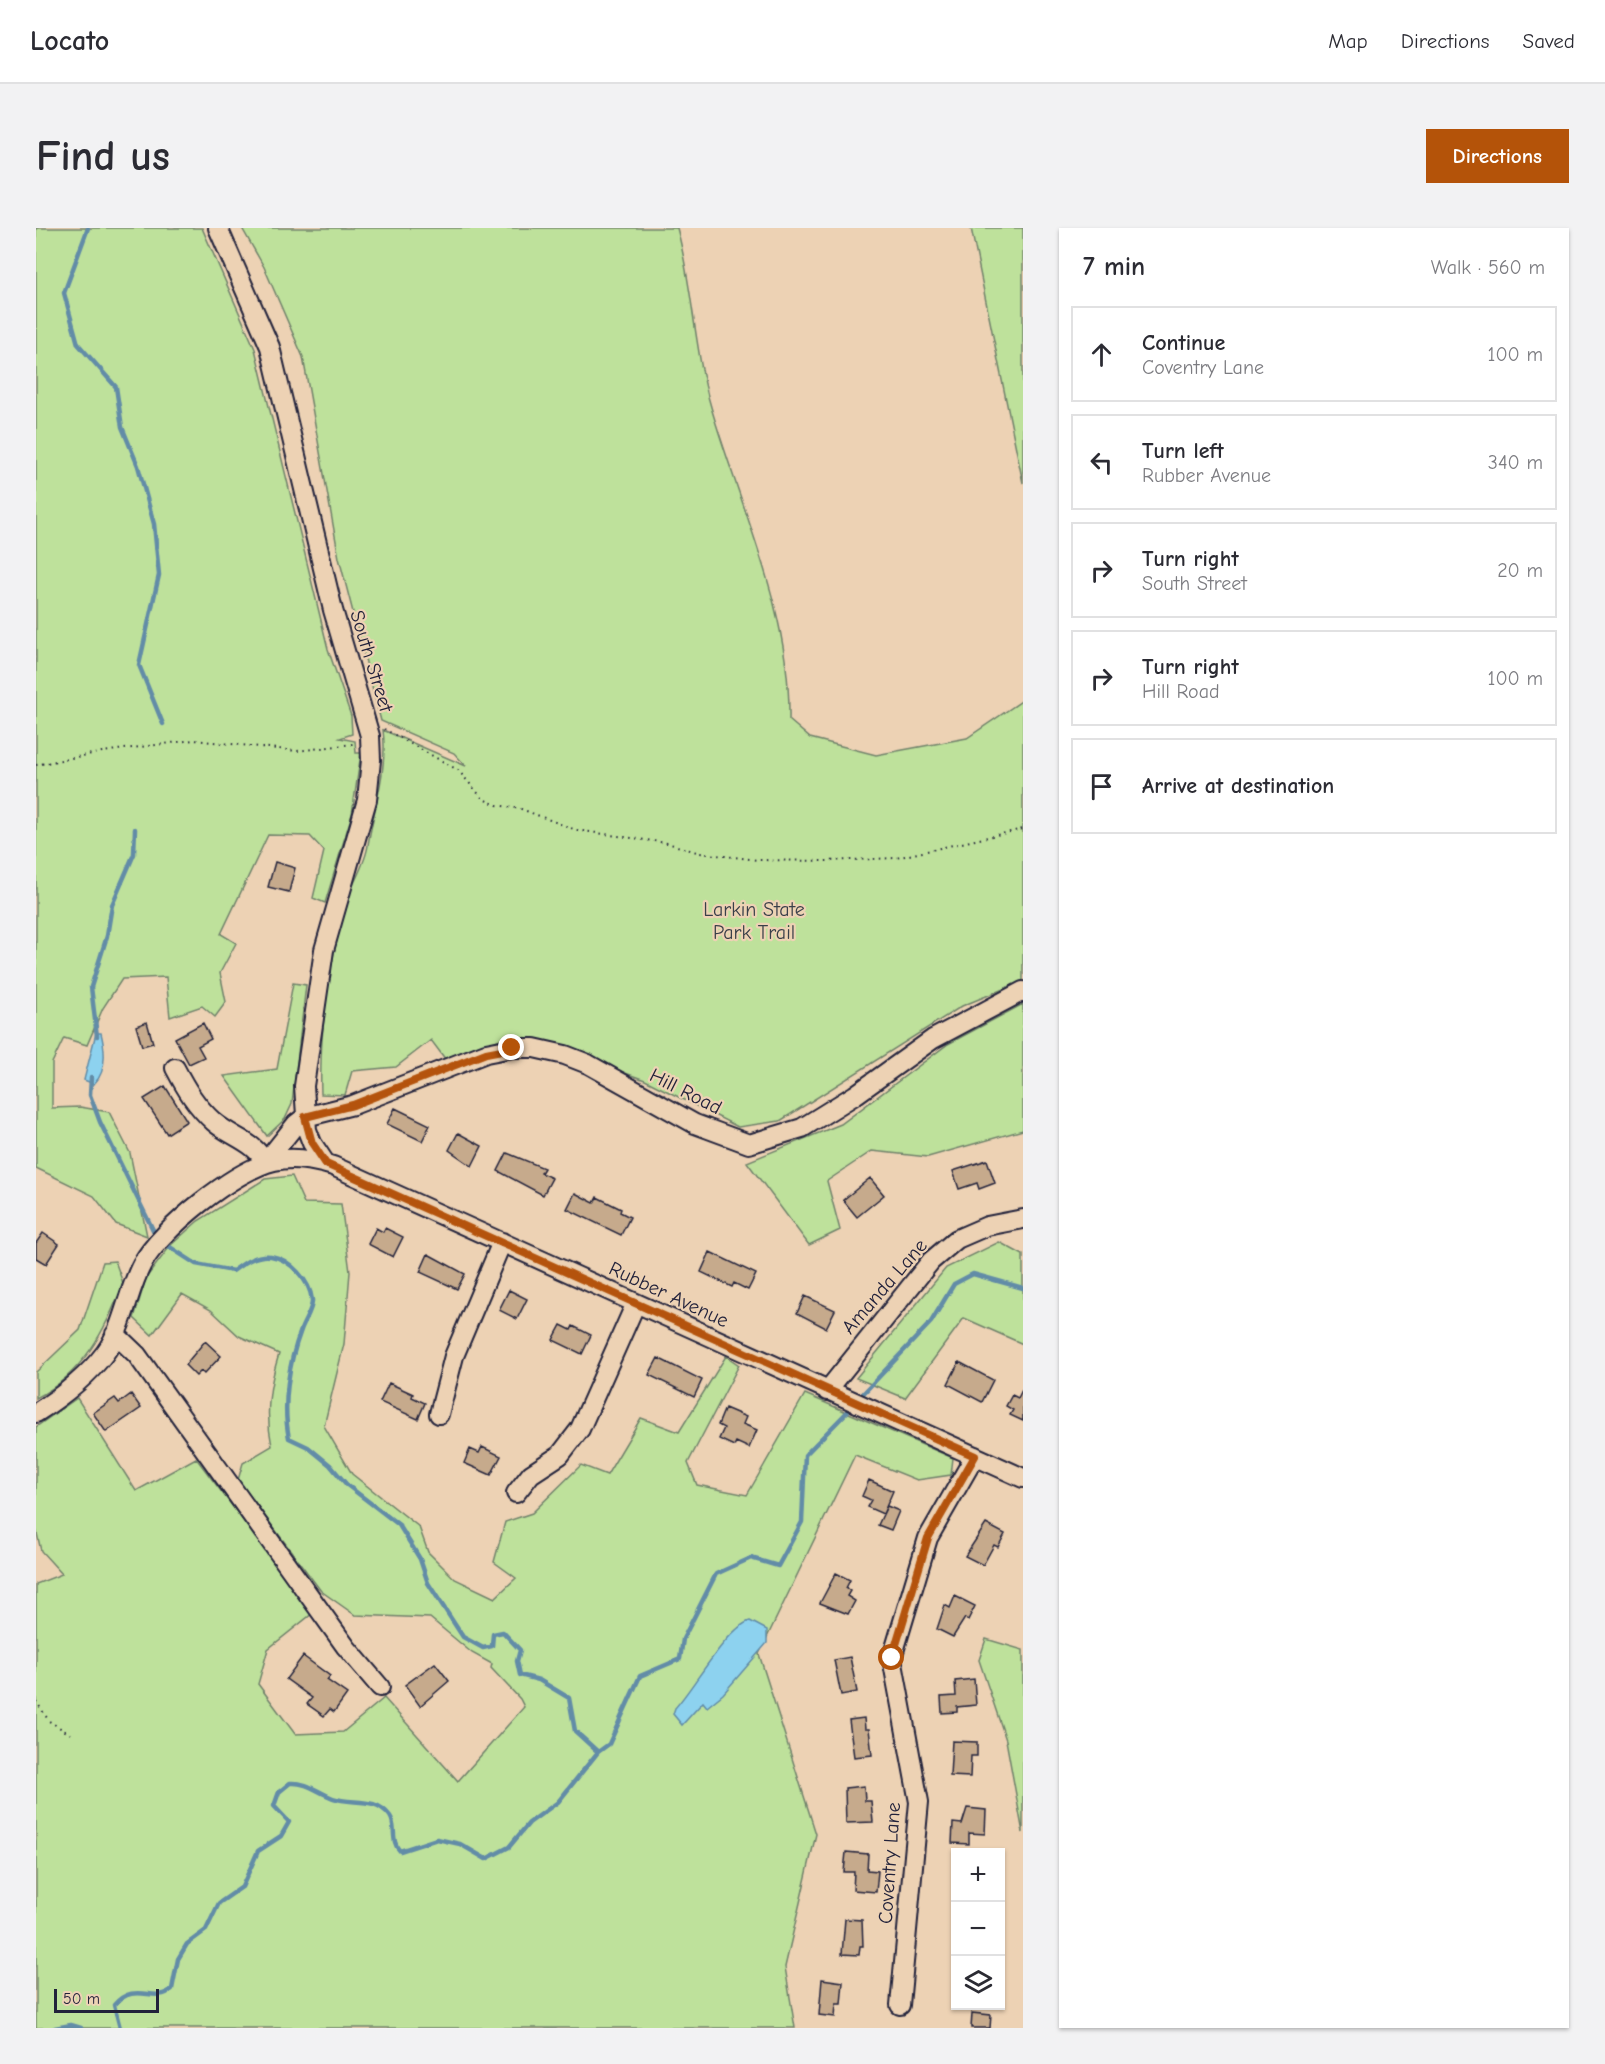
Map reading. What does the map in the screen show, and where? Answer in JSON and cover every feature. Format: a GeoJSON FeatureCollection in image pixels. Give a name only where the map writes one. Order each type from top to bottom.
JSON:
{"type":"FeatureCollection","features":[{"type":"Feature","properties":{"kind":"street","name":"South Street"},"geometry":{"type":"LineString","coordinates":[[218,228],[270,347],[333,610],[369,726],[371,744],[367,800],[324,950],[304,1086],[305,1117],[312,1143],[326,1164]]}},
{"type":"Feature","properties":{"kind":"street","name":"Hill Road"},"geometry":{"type":"LineString","coordinates":[[305,1117],[382,1095],[486,1053],[512,1048],[534,1048],[565,1055],[588,1064],[695,1124],[749,1144],[802,1128],[855,1095],[933,1039],[1023,991]]}},
{"type":"Feature","properties":{"kind":"street"},"geometry":{"type":"LineString","coordinates":[[175,1068],[195,1104],[216,1124],[260,1152],[265,1163]]}},
{"type":"Feature","properties":{"kind":"street"},"geometry":{"type":"LineString","coordinates":[[36,1413],[92,1368],[105,1353],[115,1334],[142,1264],[161,1240],[222,1189],[265,1163],[296,1124],[305,1117]]}},
{"type":"Feature","properties":{"kind":"street","name":"Rubber Avenue"},"geometry":{"type":"LineString","coordinates":[[265,1163],[294,1158],[326,1164],[1023,1478]]}},
{"type":"Feature","properties":{"kind":"street","name":"Amanda Lane"},"geometry":{"type":"LineString","coordinates":[[827,1391],[931,1261],[957,1239],[987,1226],[1023,1220]]}},
{"type":"Feature","properties":{"kind":"street"},"geometry":{"type":"LineString","coordinates":[[439,1414],[454,1356],[502,1242]]}},
{"type":"Feature","properties":{"kind":"street"},"geometry":{"type":"LineString","coordinates":[[516,1492],[531,1474],[560,1455],[580,1429],[636,1303]]}},
{"type":"Feature","properties":{"kind":"street"},"geometry":{"type":"LineString","coordinates":[[115,1334],[137,1355],[346,1647],[380,1687]]}},
{"type":"Feature","properties":{"kind":"street","name":"Coventry Lane"},"geometry":{"type":"LineString","coordinates":[[900,2005],[919,1802],[892,1658],[928,1538],[975,1456]]}},
{"type":"Feature","properties":{"kind":"path"},"geometry":{"type":"LineString","coordinates":[[369,726],[389,731],[458,770],[472,789],[483,799],[497,805],[522,809],[576,830],[667,843],[700,853],[758,860],[825,861],[896,858],[1023,830]]}},
{"type":"Feature","properties":{"kind":"path"},"geometry":{"type":"LineString","coordinates":[[36,765],[102,752],[194,740],[308,751],[351,744],[371,744]]}},
{"type":"Feature","properties":{"kind":"path"},"geometry":{"type":"LineString","coordinates":[[36,1701],[49,1721],[70,1734]]}},
{"type":"Feature","properties":{"kind":"green space"},"geometry":{"type":"Polygon","coordinates":[[[36,228],[202,228],[255,349],[328,649],[351,716],[352,734],[340,738],[355,741],[356,753],[361,753],[352,814],[325,903],[313,898],[324,851],[310,836],[268,835],[221,934],[236,943],[220,973],[226,1002],[215,1017],[202,1006],[170,1017],[166,977],[122,979],[103,1008],[87,1045],[64,1038],[52,1063],[52,1108],[80,1107],[109,1112],[130,1153],[147,1236],[116,1224],[94,1196],[36,1168],[36,228]]]}},
{"type":"Feature","properties":{"kind":"green space","name":"Larkin State Park Trail"},"geometry":{"type":"Polygon","coordinates":[[[242,228],[677,228],[687,273],[705,385],[773,600],[782,640],[789,720],[810,738],[876,755],[967,738],[1023,700],[1023,981],[962,1006],[780,1121],[738,1127],[645,1080],[532,1040],[508,1036],[446,1060],[431,1040],[396,1067],[352,1071],[345,1095],[321,1094],[322,1045],[330,972],[347,900],[367,852],[384,759],[383,730],[466,766],[454,753],[381,721],[339,558],[303,357],[264,267],[242,228]]]}},
{"type":"Feature","properties":{"kind":"green space"},"geometry":{"type":"Polygon","coordinates":[[[971,228],[1023,228],[1023,483],[971,228]]]}},
{"type":"Feature","properties":{"kind":"green space"},"geometry":{"type":"Polygon","coordinates":[[[293,983],[306,985],[292,1104],[285,1119],[267,1136],[224,1076],[277,1069],[293,983]]]}},
{"type":"Feature","properties":{"kind":"green space"},"geometry":{"type":"Polygon","coordinates":[[[1023,1004],[1023,1130],[928,1157],[872,1151],[827,1181],[840,1230],[809,1245],[747,1162],[841,1124],[948,1044],[1023,1004]]]}},
{"type":"Feature","properties":{"kind":"green space"},"geometry":{"type":"Polygon","coordinates":[[[292,1176],[304,1203],[341,1204],[350,1272],[344,1344],[324,1426],[352,1474],[419,1527],[428,1552],[455,1579],[495,1598],[516,1578],[494,1562],[505,1522],[532,1513],[581,1465],[607,1475],[641,1418],[679,1432],[726,1356],[739,1365],[688,1463],[697,1485],[747,1495],[805,1394],[953,1458],[951,1475],[917,1480],[855,1455],[759,1654],[816,1834],[785,1967],[795,2028],[36,2028],[36,1584],[62,1574],[41,1551],[36,1529],[36,1427],[77,1398],[136,1491],[196,1458],[313,1613],[268,1649],[258,1684],[295,1734],[343,1732],[384,1698],[458,1781],[524,1707],[520,1699],[491,1668],[492,1664],[472,1653],[430,1618],[355,1615],[321,1591],[238,1480],[243,1463],[272,1446],[269,1400],[279,1354],[239,1336],[211,1310],[182,1294],[152,1335],[134,1318],[146,1278],[171,1245],[198,1221],[265,1179],[292,1176]]]}},
{"type":"Feature","properties":{"kind":"green space"},"geometry":{"type":"Polygon","coordinates":[[[999,1242],[1023,1255],[1023,1344],[964,1318],[905,1398],[856,1378],[946,1268],[999,1242]]]}},
{"type":"Feature","properties":{"kind":"green space"},"geometry":{"type":"Polygon","coordinates":[[[115,1261],[123,1283],[100,1334],[91,1349],[67,1377],[36,1398],[36,1372],[80,1330],[103,1262],[115,1261]]]}},
{"type":"Feature","properties":{"kind":"green space"},"geometry":{"type":"Polygon","coordinates":[[[986,1639],[1023,1650],[1023,1833],[1006,1740],[979,1660],[986,1639]]]}},
{"type":"Feature","properties":{"kind":"water"},"geometry":{"type":"Polygon","coordinates":[[[96,1033],[101,1033],[104,1060],[101,1073],[94,1084],[84,1080],[96,1033]]]}},
{"type":"Feature","properties":{"kind":"water"},"geometry":{"type":"Polygon","coordinates":[[[750,1621],[767,1630],[767,1643],[723,1694],[707,1707],[703,1702],[682,1725],[673,1714],[675,1708],[721,1646],[741,1626],[750,1621]]]}},
{"type":"Feature","properties":{"kind":"building"},"geometry":{"type":"Polygon","coordinates":[[[275,862],[295,868],[289,892],[268,887],[275,862]]]}},
{"type":"Feature","properties":{"kind":"building"},"geometry":{"type":"Polygon","coordinates":[[[147,1022],[153,1043],[142,1046],[136,1026],[147,1022]]]}},
{"type":"Feature","properties":{"kind":"building"},"geometry":{"type":"Polygon","coordinates":[[[203,1023],[211,1039],[198,1046],[204,1057],[189,1064],[175,1038],[203,1023]]]}},
{"type":"Feature","properties":{"kind":"building"},"geometry":{"type":"Polygon","coordinates":[[[165,1086],[187,1121],[167,1134],[144,1099],[165,1086]]]}},
{"type":"Feature","properties":{"kind":"building"},"geometry":{"type":"Polygon","coordinates":[[[395,1108],[430,1125],[422,1141],[387,1124],[395,1108]]]}},
{"type":"Feature","properties":{"kind":"building"},"geometry":{"type":"Polygon","coordinates":[[[458,1133],[482,1146],[472,1166],[449,1150],[458,1133]]]}},
{"type":"Feature","properties":{"kind":"building"},"geometry":{"type":"Polygon","coordinates":[[[507,1153],[544,1168],[541,1173],[552,1178],[543,1195],[498,1171],[507,1153]]]}},
{"type":"Feature","properties":{"kind":"building"},"geometry":{"type":"Polygon","coordinates":[[[987,1160],[995,1183],[979,1189],[977,1183],[959,1189],[953,1171],[987,1160]]]}},
{"type":"Feature","properties":{"kind":"building"},"geometry":{"type":"Polygon","coordinates":[[[870,1178],[884,1195],[857,1217],[843,1200],[870,1178]]]}},
{"type":"Feature","properties":{"kind":"building"},"geometry":{"type":"Polygon","coordinates":[[[575,1193],[594,1203],[597,1197],[621,1209],[620,1212],[630,1217],[621,1235],[567,1209],[575,1193]]]}},
{"type":"Feature","properties":{"kind":"building"},"geometry":{"type":"Polygon","coordinates":[[[376,1228],[383,1232],[385,1228],[403,1237],[393,1257],[368,1244],[376,1228]]]}},
{"type":"Feature","properties":{"kind":"building"},"geometry":{"type":"Polygon","coordinates":[[[43,1233],[59,1244],[46,1264],[36,1258],[36,1243],[43,1233]]]}},
{"type":"Feature","properties":{"kind":"building"},"geometry":{"type":"Polygon","coordinates":[[[710,1252],[756,1274],[748,1290],[734,1283],[732,1287],[701,1272],[710,1252]]]}},
{"type":"Feature","properties":{"kind":"building"},"geometry":{"type":"Polygon","coordinates":[[[428,1254],[465,1274],[457,1289],[420,1272],[428,1254]]]}},
{"type":"Feature","properties":{"kind":"building"},"geometry":{"type":"Polygon","coordinates":[[[509,1290],[527,1299],[517,1319],[499,1310],[509,1290]]]}},
{"type":"Feature","properties":{"kind":"building"},"geometry":{"type":"Polygon","coordinates":[[[805,1296],[835,1310],[826,1328],[797,1313],[805,1296]]]}},
{"type":"Feature","properties":{"kind":"building"},"geometry":{"type":"Polygon","coordinates":[[[561,1325],[571,1330],[573,1326],[591,1335],[582,1354],[553,1340],[561,1325]]]}},
{"type":"Feature","properties":{"kind":"building"},"geometry":{"type":"Polygon","coordinates":[[[205,1341],[221,1356],[204,1374],[201,1371],[196,1376],[185,1365],[205,1341]]]}},
{"type":"Feature","properties":{"kind":"building"},"geometry":{"type":"Polygon","coordinates":[[[658,1358],[702,1380],[694,1397],[649,1375],[658,1358]]]}},
{"type":"Feature","properties":{"kind":"building"},"geometry":{"type":"Polygon","coordinates":[[[959,1362],[993,1380],[982,1402],[948,1384],[959,1362]]]}},
{"type":"Feature","properties":{"kind":"building"},"geometry":{"type":"Polygon","coordinates":[[[389,1383],[413,1394],[412,1397],[425,1403],[418,1419],[380,1402],[389,1383]]]}},
{"type":"Feature","properties":{"kind":"building"},"geometry":{"type":"Polygon","coordinates":[[[1023,1388],[1023,1421],[1010,1415],[1013,1410],[1006,1406],[1012,1395],[1018,1398],[1023,1388]]]}},
{"type":"Feature","properties":{"kind":"building"},"geometry":{"type":"Polygon","coordinates":[[[131,1394],[141,1408],[106,1432],[93,1413],[115,1398],[119,1403],[131,1394]]]}},
{"type":"Feature","properties":{"kind":"building"},"geometry":{"type":"Polygon","coordinates":[[[725,1408],[746,1417],[743,1424],[757,1430],[749,1448],[736,1442],[734,1446],[719,1439],[724,1428],[718,1425],[725,1408]]]}},
{"type":"Feature","properties":{"kind":"building"},"geometry":{"type":"Polygon","coordinates":[[[482,1447],[501,1456],[491,1475],[464,1463],[470,1449],[479,1453],[482,1447]]]}},
{"type":"Feature","properties":{"kind":"building"},"geometry":{"type":"Polygon","coordinates":[[[869,1480],[893,1491],[883,1514],[867,1507],[871,1500],[862,1496],[869,1480]]]}},
{"type":"Feature","properties":{"kind":"building"},"geometry":{"type":"Polygon","coordinates":[[[887,1506],[899,1511],[891,1530],[878,1525],[887,1506]]]}},
{"type":"Feature","properties":{"kind":"building"},"geometry":{"type":"Polygon","coordinates":[[[986,1524],[1005,1534],[998,1547],[994,1545],[983,1565],[965,1556],[986,1524]]]}},
{"type":"Feature","properties":{"kind":"building"},"geometry":{"type":"Polygon","coordinates":[[[836,1573],[850,1580],[846,1588],[850,1591],[847,1596],[855,1601],[848,1614],[820,1603],[836,1573]]]}},
{"type":"Feature","properties":{"kind":"building"},"geometry":{"type":"Polygon","coordinates":[[[955,1596],[975,1606],[968,1620],[965,1618],[953,1637],[937,1629],[945,1605],[950,1608],[955,1596]]]}},
{"type":"Feature","properties":{"kind":"building"},"geometry":{"type":"Polygon","coordinates":[[[303,1656],[330,1676],[327,1680],[347,1694],[334,1712],[330,1709],[324,1716],[307,1704],[312,1698],[286,1679],[303,1656]]]}},
{"type":"Feature","properties":{"kind":"building"},"geometry":{"type":"Polygon","coordinates":[[[850,1657],[857,1692],[841,1695],[834,1660],[850,1657]]]}},
{"type":"Feature","properties":{"kind":"building"},"geometry":{"type":"Polygon","coordinates":[[[435,1663],[449,1681],[420,1706],[405,1685],[435,1663]]]}},
{"type":"Feature","properties":{"kind":"building"},"geometry":{"type":"Polygon","coordinates":[[[974,1679],[976,1705],[957,1707],[957,1712],[942,1713],[941,1697],[956,1696],[955,1681],[974,1679]]]}},
{"type":"Feature","properties":{"kind":"building"},"geometry":{"type":"Polygon","coordinates":[[[864,1718],[865,1729],[869,1729],[872,1755],[854,1757],[849,1720],[864,1718]]]}},
{"type":"Feature","properties":{"kind":"building"},"geometry":{"type":"Polygon","coordinates":[[[952,1741],[977,1742],[977,1756],[971,1756],[970,1777],[950,1776],[952,1741]]]}},
{"type":"Feature","properties":{"kind":"building"},"geometry":{"type":"Polygon","coordinates":[[[864,1786],[865,1801],[871,1801],[873,1822],[846,1823],[845,1788],[864,1786]]]}},
{"type":"Feature","properties":{"kind":"building"},"geometry":{"type":"Polygon","coordinates":[[[967,1808],[986,1810],[985,1834],[969,1833],[969,1844],[952,1843],[953,1823],[962,1824],[967,1808]]]}},
{"type":"Feature","properties":{"kind":"building"},"geometry":{"type":"Polygon","coordinates":[[[846,1852],[868,1854],[867,1870],[878,1871],[876,1892],[853,1890],[854,1872],[844,1872],[846,1852]]]}},
{"type":"Feature","properties":{"kind":"building"},"geometry":{"type":"Polygon","coordinates":[[[845,1919],[862,1920],[863,1946],[860,1946],[859,1955],[842,1954],[845,1919]]]}},
{"type":"Feature","properties":{"kind":"building"},"geometry":{"type":"Polygon","coordinates":[[[822,1979],[843,1982],[841,2004],[836,2004],[835,2017],[819,2015],[822,1979]]]}},
{"type":"Feature","properties":{"kind":"building"},"geometry":{"type":"Polygon","coordinates":[[[972,2013],[991,2015],[990,2028],[971,2028],[972,2013]]]}},
{"type":"Feature","properties":{"kind":"waterway"},"geometry":{"type":"LineString","coordinates":[[88,228],[64,293],[78,344],[116,387],[122,427],[138,466],[154,524],[159,575],[139,665],[163,724]]}},
{"type":"Feature","properties":{"kind":"waterway"},"geometry":{"type":"LineString","coordinates":[[97,1036],[91,987],[107,936],[112,905],[134,854],[135,829]]}},
{"type":"Feature","properties":{"kind":"waterway"},"geometry":{"type":"LineString","coordinates":[[91,1077],[90,1095],[100,1122],[156,1236]]}},
{"type":"Feature","properties":{"kind":"waterway"},"geometry":{"type":"LineString","coordinates":[[162,1242],[196,1264],[233,1271],[255,1258],[271,1256],[285,1261],[298,1272],[307,1286],[312,1304],[302,1326],[290,1369],[286,1411],[289,1438],[308,1447],[330,1465],[347,1485],[399,1525],[420,1559],[428,1583],[463,1637],[483,1648],[492,1646],[493,1634],[503,1632],[520,1650],[517,1661],[520,1675],[539,1680],[569,1698],[575,1731],[598,1752]]}},
{"type":"Feature","properties":{"kind":"waterway"},"geometry":{"type":"LineString","coordinates":[[858,1399],[931,1322],[954,1284],[973,1274],[1023,1288]]}},
{"type":"Feature","properties":{"kind":"waterway"},"geometry":{"type":"LineString","coordinates":[[120,2028],[114,2005],[130,1994],[158,1995],[172,1989],[178,1959],[187,1944],[206,1930],[219,1903],[242,1887],[258,1851],[281,1836],[289,1822],[274,1806],[279,1792],[290,1783],[307,1786],[333,1798],[378,1806],[392,1820],[395,1843],[400,1851],[437,1839],[460,1844],[486,1859],[509,1847],[529,1823],[558,1802],[598,1752],[609,1744],[640,1676],[680,1659],[683,1639],[716,1574],[751,1558],[778,1566],[802,1522],[805,1455],[853,1406]]}},
{"type":"Feature","properties":{"kind":"waterway"},"geometry":{"type":"LineString","coordinates":[[55,2028],[71,2025],[81,2028]]}},
{"type":"Feature","properties":{"kind":"route"},"geometry":{"type":"LineString","coordinates":[[512,1048],[486,1053],[353,1105],[305,1117],[312,1143],[326,1164],[868,1410],[975,1456],[928,1538],[892,1658]]}}]}
